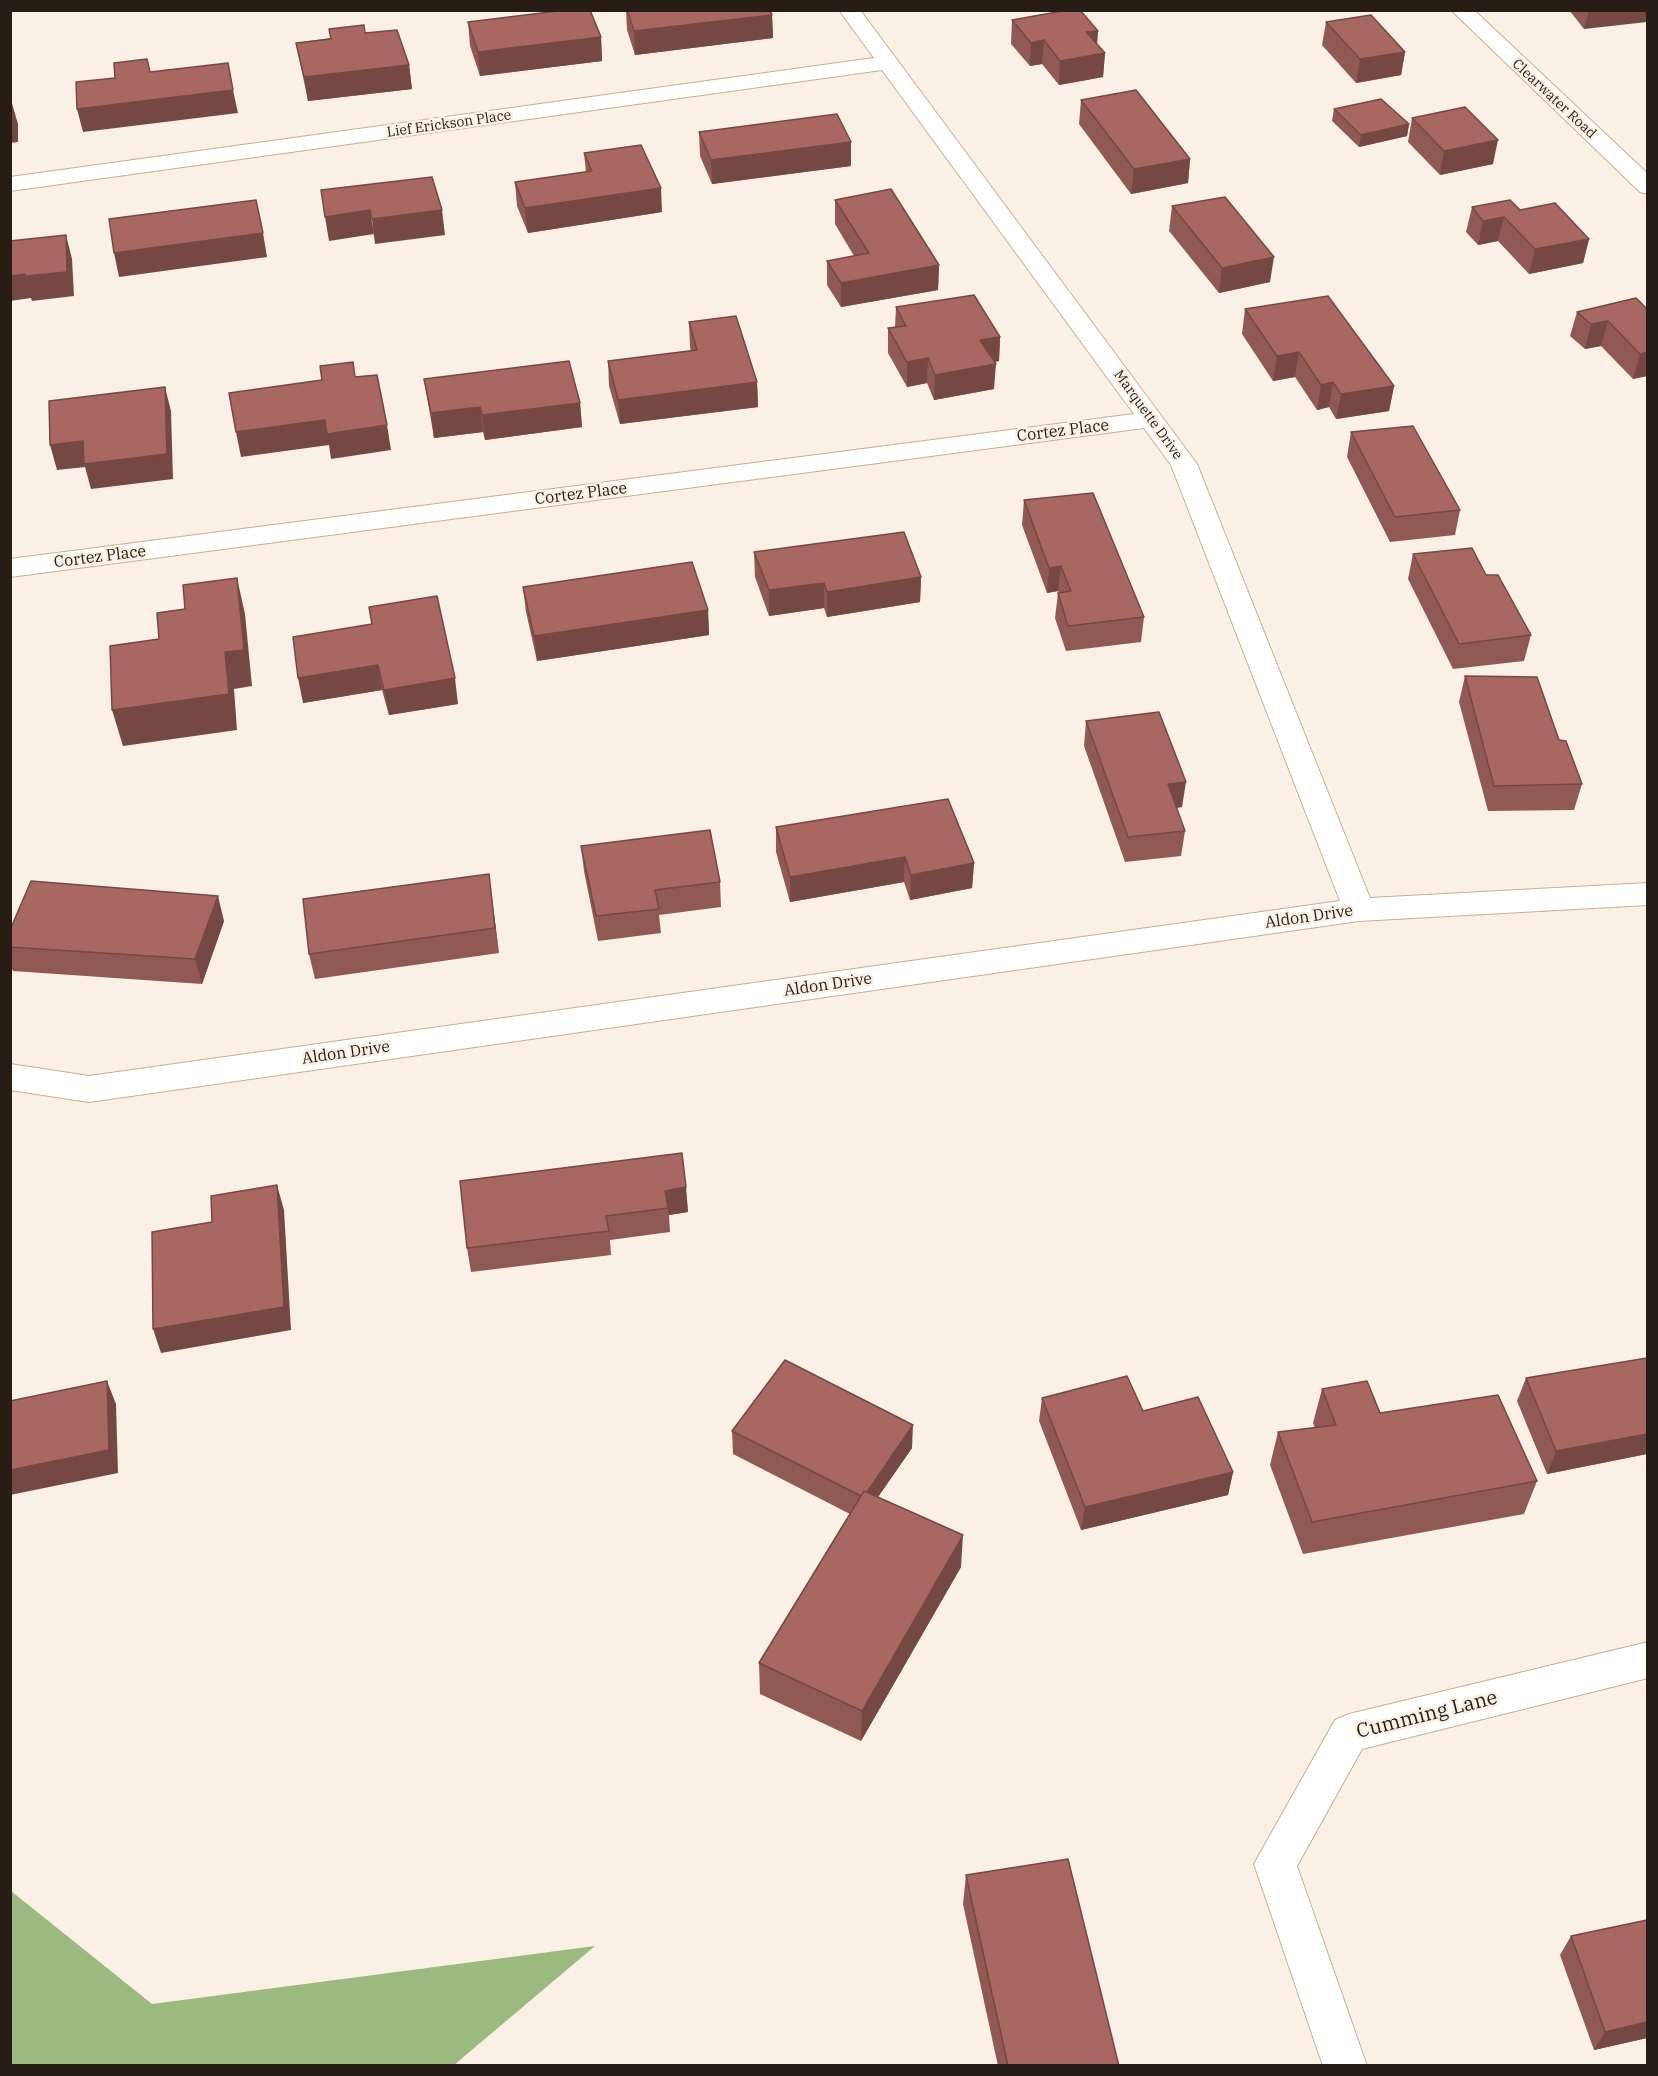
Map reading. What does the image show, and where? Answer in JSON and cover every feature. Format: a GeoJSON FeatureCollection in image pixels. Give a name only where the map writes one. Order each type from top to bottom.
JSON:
{"type":"FeatureCollection","features":[{"type":"Feature","properties":{"kind":"street","name":"Marquette Drive"},"geometry":{"type":"LineString","coordinates":[[849,10],[1184,464],[1359,910]]}},
{"type":"Feature","properties":{"kind":"street","name":"Clearwater Road"},"geometry":{"type":"LineString","coordinates":[[1461,10],[1647,187]]}},
{"type":"Feature","properties":{"kind":"street","name":"Lief Erickson Place"},"geometry":{"type":"LineString","coordinates":[[10,184],[888,63]]}},
{"type":"Feature","properties":{"kind":"street","name":"Cortez Place"},"geometry":{"type":"LineString","coordinates":[[10,568],[1152,419]]}},
{"type":"Feature","properties":{"kind":"street","name":"Aldon Drive"},"geometry":{"type":"LineString","coordinates":[[10,1077],[89,1089],[1359,910],[1647,894]]}},
{"type":"Feature","properties":{"kind":"street","name":"Cumming Lane"},"geometry":{"type":"LineString","coordinates":[[1346,2066],[1275,1864],[1349,1733],[1647,1660]]}},
{"type":"Feature","properties":{"kind":"green space"},"geometry":{"type":"Polygon","coordinates":[[[11,1891],[152,2004],[595,1946],[454,2065],[11,2065],[11,1891]]]}},
{"type":"Feature","properties":{"kind":"building"},"geometry":{"type":"Polygon","coordinates":[[[566,10],[590,10],[601,37],[478,52],[468,22],[566,10]]]}},
{"type":"Feature","properties":{"kind":"building"},"geometry":{"type":"Polygon","coordinates":[[[627,10],[770,10],[772,15],[634,31],[627,10]]]}},
{"type":"Feature","properties":{"kind":"building"},"geometry":{"type":"Polygon","coordinates":[[[1080,10],[1098,31],[1086,32],[1105,53],[1060,61],[1044,40],[1031,43],[1012,20],[1080,10]]]}},
{"type":"Feature","properties":{"kind":"building"},"geometry":{"type":"Polygon","coordinates":[[[1371,15],[1405,52],[1360,59],[1326,22],[1371,15]]]}},
{"type":"Feature","properties":{"kind":"building"},"geometry":{"type":"Polygon","coordinates":[[[364,25],[365,33],[397,30],[409,65],[304,77],[296,43],[331,39],[329,29],[364,25]]]}},
{"type":"Feature","properties":{"kind":"building"},"geometry":{"type":"Polygon","coordinates":[[[147,59],[150,72],[228,63],[233,90],[77,109],[76,82],[115,78],[114,63],[147,59]]]}},
{"type":"Feature","properties":{"kind":"building"},"geometry":{"type":"Polygon","coordinates":[[[1136,90],[1190,159],[1134,169],[1081,100],[1136,90]]]}},
{"type":"Feature","properties":{"kind":"building"},"geometry":{"type":"Polygon","coordinates":[[[1381,99],[1409,124],[1361,135],[1334,109],[1381,99]]]}},
{"type":"Feature","properties":{"kind":"building"},"geometry":{"type":"Polygon","coordinates":[[[1465,107],[1498,140],[1444,151],[1412,118],[1465,107]]]}},
{"type":"Feature","properties":{"kind":"building"},"geometry":{"type":"Polygon","coordinates":[[[837,114],[851,142],[711,160],[699,132],[837,114]]]}},
{"type":"Feature","properties":{"kind":"building"},"geometry":{"type":"Polygon","coordinates":[[[641,145],[661,188],[525,208],[515,182],[592,171],[584,153],[641,145]]]}},
{"type":"Feature","properties":{"kind":"building"},"geometry":{"type":"Polygon","coordinates":[[[432,177],[442,210],[372,219],[370,210],[325,217],[321,190],[432,177]]]}},
{"type":"Feature","properties":{"kind":"building"},"geometry":{"type":"Polygon","coordinates":[[[891,189],[939,265],[841,283],[827,261],[869,253],[835,200],[891,189]]]}},
{"type":"Feature","properties":{"kind":"building"},"geometry":{"type":"Polygon","coordinates":[[[1225,197],[1274,257],[1222,268],[1172,206],[1225,197]]]}},
{"type":"Feature","properties":{"kind":"building"},"geometry":{"type":"Polygon","coordinates":[[[256,200],[263,233],[114,253],[109,219],[256,200]]]}},
{"type":"Feature","properties":{"kind":"building"},"geometry":{"type":"Polygon","coordinates":[[[1510,200],[1520,210],[1555,203],[1589,239],[1535,249],[1504,217],[1483,221],[1472,207],[1510,200]]]}},
{"type":"Feature","properties":{"kind":"building"},"geometry":{"type":"Polygon","coordinates":[[[66,235],[67,272],[10,276],[10,241],[66,235]]]}},
{"type":"Feature","properties":{"kind":"building"},"geometry":{"type":"Polygon","coordinates":[[[974,295],[1000,337],[980,340],[996,364],[935,375],[928,358],[907,362],[888,328],[906,326],[896,307],[974,295]]]}},
{"type":"Feature","properties":{"kind":"building"},"geometry":{"type":"Polygon","coordinates":[[[1328,296],[1394,386],[1341,394],[1333,382],[1321,385],[1299,352],[1277,356],[1245,309],[1328,296]]]}},
{"type":"Feature","properties":{"kind":"building"},"geometry":{"type":"Polygon","coordinates":[[[1636,298],[1647,309],[1647,352],[1640,354],[1608,321],[1591,324],[1577,312],[1636,298]]]}},
{"type":"Feature","properties":{"kind":"building"},"geometry":{"type":"Polygon","coordinates":[[[736,316],[757,382],[618,400],[608,361],[697,350],[689,322],[736,316]]]}},
{"type":"Feature","properties":{"kind":"building"},"geometry":{"type":"Polygon","coordinates":[[[569,361],[580,403],[482,415],[480,407],[431,413],[424,379],[569,361]]]}},
{"type":"Feature","properties":{"kind":"building"},"geometry":{"type":"Polygon","coordinates":[[[353,362],[355,377],[377,375],[387,425],[327,434],[325,420],[236,432],[229,393],[322,380],[320,366],[353,362]]]}},
{"type":"Feature","properties":{"kind":"building"},"geometry":{"type":"Polygon","coordinates":[[[165,387],[167,454],[84,464],[83,441],[50,445],[49,401],[165,387]]]}},
{"type":"Feature","properties":{"kind":"building"},"geometry":{"type":"Polygon","coordinates":[[[1413,426],[1460,510],[1395,517],[1351,432],[1413,426]]]}},
{"type":"Feature","properties":{"kind":"building"},"geometry":{"type":"Polygon","coordinates":[[[1093,493],[1144,617],[1068,626],[1058,593],[1071,591],[1061,566],[1049,568],[1024,500],[1093,493]]]}},
{"type":"Feature","properties":{"kind":"building"},"geometry":{"type":"Polygon","coordinates":[[[904,532],[921,577],[827,592],[824,583],[769,590],[754,552],[904,532]]]}},
{"type":"Feature","properties":{"kind":"building"},"geometry":{"type":"Polygon","coordinates":[[[1472,548],[1486,575],[1498,575],[1531,635],[1459,644],[1413,554],[1472,548]]]}},
{"type":"Feature","properties":{"kind":"building"},"geometry":{"type":"Polygon","coordinates":[[[692,562],[708,610],[534,636],[523,587],[692,562]]]}},
{"type":"Feature","properties":{"kind":"building"},"geometry":{"type":"Polygon","coordinates":[[[237,578],[244,650],[225,652],[229,694],[112,710],[110,646],[159,639],[157,613],[185,609],[183,585],[237,578]]]}},
{"type":"Feature","properties":{"kind":"building"},"geometry":{"type":"Polygon","coordinates":[[[437,596],[455,678],[384,690],[378,665],[298,678],[293,637],[372,624],[369,607],[437,596]]]}},
{"type":"Feature","properties":{"kind":"building"},"geometry":{"type":"Polygon","coordinates":[[[1465,676],[1537,677],[1559,740],[1566,741],[1582,784],[1494,786],[1465,676]]]}},
{"type":"Feature","properties":{"kind":"building"},"geometry":{"type":"Polygon","coordinates":[[[1159,712],[1186,782],[1168,784],[1185,831],[1128,837],[1086,721],[1159,712]]]}},
{"type":"Feature","properties":{"kind":"building"},"geometry":{"type":"Polygon","coordinates":[[[948,799],[974,863],[911,875],[905,857],[790,877],[776,827],[948,799]]]}},
{"type":"Feature","properties":{"kind":"building"},"geometry":{"type":"Polygon","coordinates":[[[710,830],[720,882],[655,890],[659,909],[596,916],[581,846],[710,830]]]}},
{"type":"Feature","properties":{"kind":"building"},"geometry":{"type":"Polygon","coordinates":[[[489,874],[495,928],[309,954],[303,899],[489,874]]]}},
{"type":"Feature","properties":{"kind":"building"},"geometry":{"type":"Polygon","coordinates":[[[31,881],[218,896],[195,959],[10,947],[10,930],[31,881]]]}},
{"type":"Feature","properties":{"kind":"building"},"geometry":{"type":"Polygon","coordinates":[[[682,1153],[686,1187],[665,1191],[668,1208],[606,1216],[609,1231],[467,1248],[460,1181],[682,1153]]]}},
{"type":"Feature","properties":{"kind":"building"},"geometry":{"type":"Polygon","coordinates":[[[277,1185],[284,1307],[153,1329],[152,1232],[212,1222],[211,1196],[277,1185]]]}},
{"type":"Feature","properties":{"kind":"building"},"geometry":{"type":"Polygon","coordinates":[[[1647,1358],[1647,1434],[1556,1451],[1526,1378],[1647,1358]]]}},
{"type":"Feature","properties":{"kind":"building"},"geometry":{"type":"Polygon","coordinates":[[[785,1360],[913,1425],[867,1492],[864,1491],[861,1496],[732,1431],[785,1360]]]}},
{"type":"Feature","properties":{"kind":"building"},"geometry":{"type":"Polygon","coordinates":[[[1127,1376],[1143,1411],[1198,1397],[1233,1472],[1085,1507],[1042,1398],[1127,1376]]]}},
{"type":"Feature","properties":{"kind":"building"},"geometry":{"type":"Polygon","coordinates":[[[107,1381],[109,1450],[10,1470],[10,1401],[107,1381]]]}},
{"type":"Feature","properties":{"kind":"building"},"geometry":{"type":"Polygon","coordinates":[[[1367,1381],[1380,1413],[1498,1395],[1537,1481],[1312,1522],[1278,1432],[1336,1425],[1322,1389],[1367,1381]]]}},
{"type":"Feature","properties":{"kind":"building"},"geometry":{"type":"Polygon","coordinates":[[[864,1491],[963,1535],[862,1711],[759,1663],[864,1491]]]}},
{"type":"Feature","properties":{"kind":"building"},"geometry":{"type":"Polygon","coordinates":[[[1068,1859],[1119,2066],[1008,2066],[966,1875],[1068,1859]]]}},
{"type":"Feature","properties":{"kind":"building"},"geometry":{"type":"Polygon","coordinates":[[[1647,1920],[1647,2022],[1605,2032],[1571,1936],[1647,1920]]]}}]}
